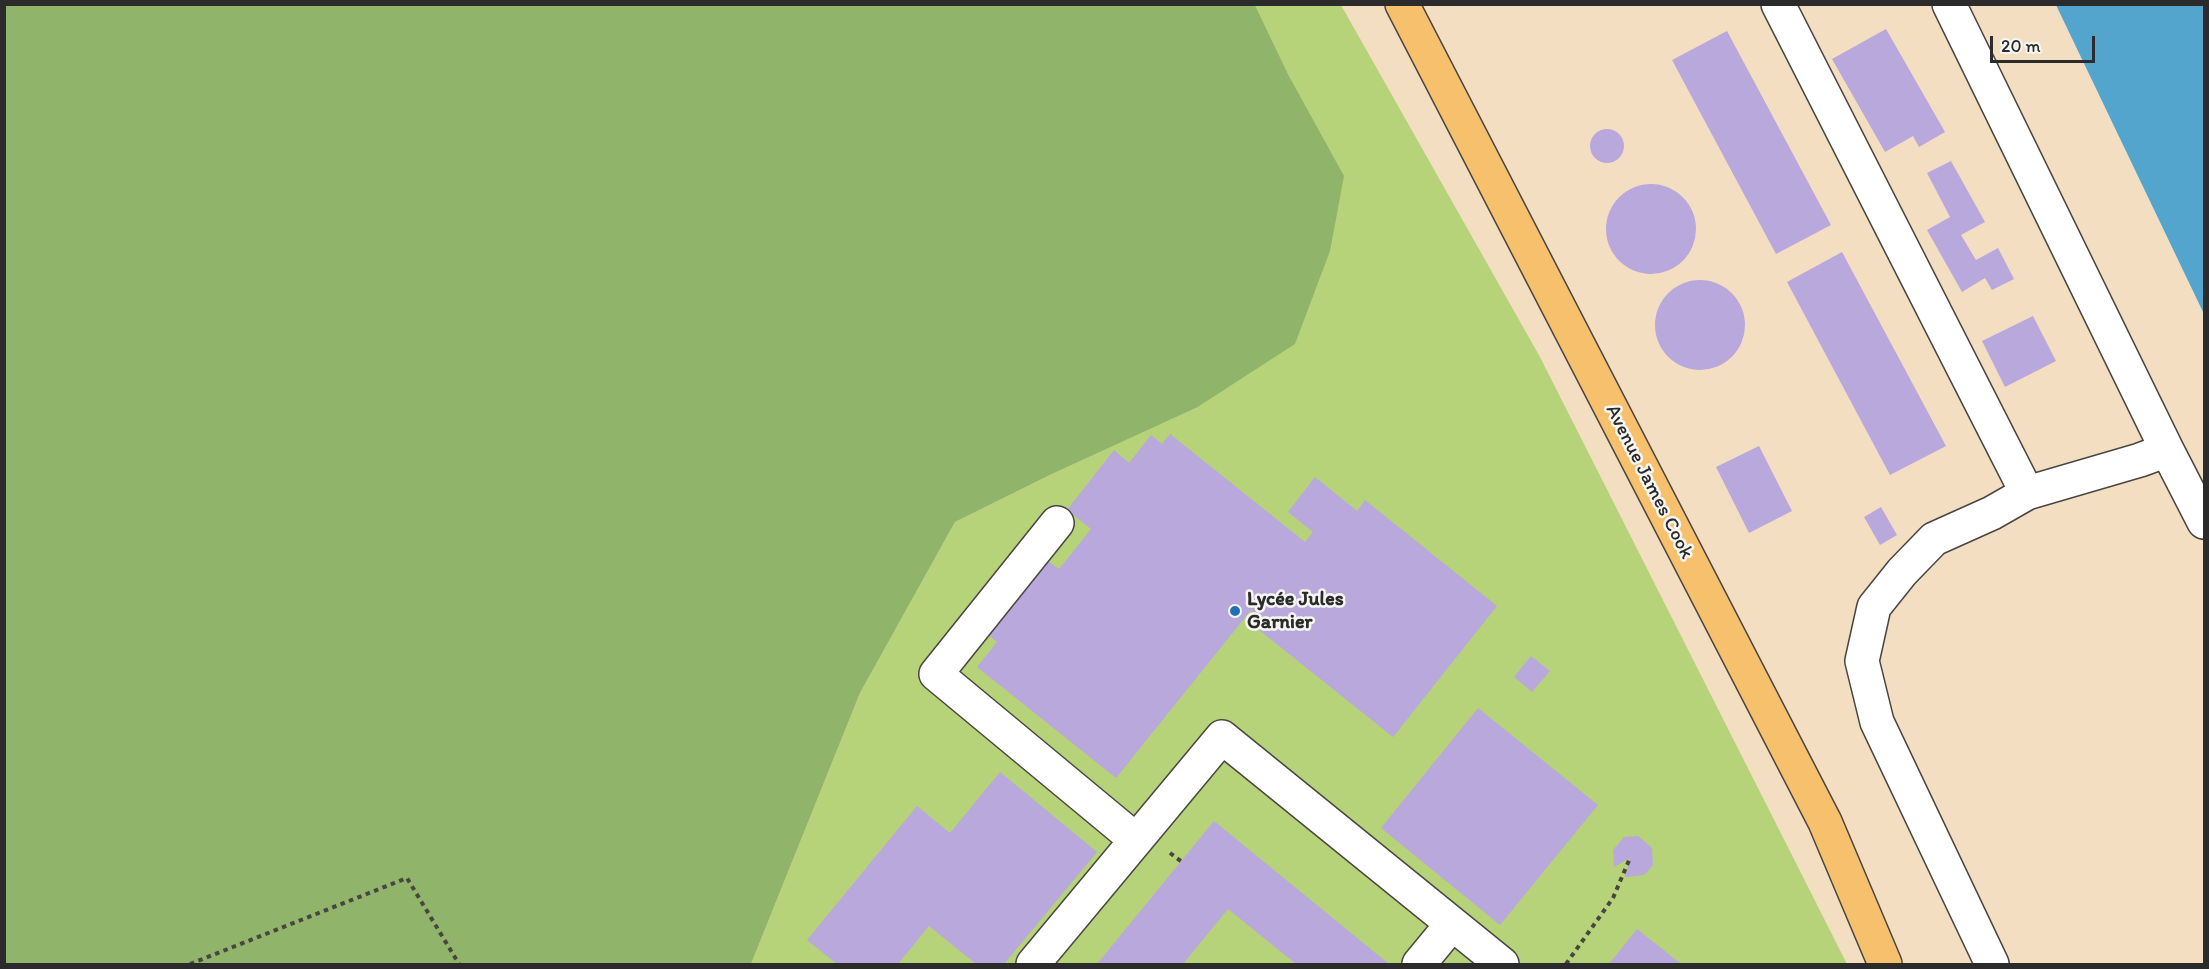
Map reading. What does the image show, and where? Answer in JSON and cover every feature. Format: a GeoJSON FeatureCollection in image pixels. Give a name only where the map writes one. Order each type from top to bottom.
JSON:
{"type":"FeatureCollection","features":[{"type":"Feature","properties":{"kind":"main road","name":"Avenue James Cook"},"geometry":{"type":"LineString","coordinates":[[1402,4],[1825,822],[1885,964]]}},
{"type":"Feature","properties":{"kind":"lane"},"geometry":{"type":"LineString","coordinates":[[1778,4],[2027,493]]}},
{"type":"Feature","properties":{"kind":"lane"},"geometry":{"type":"LineString","coordinates":[[1949,4],[2166,450],[2205,522]]}},
{"type":"Feature","properties":{"kind":"lane"},"geometry":{"type":"LineString","coordinates":[[1992,964],[1877,722],[1862,661],[1874,607],[1902,572],[1934,539],[1992,513],[2027,493],[2140,460],[2166,450]]}},
{"type":"Feature","properties":{"kind":"lane"},"geometry":{"type":"LineString","coordinates":[[1057,523],[936,674],[1136,840]]}},
{"type":"Feature","properties":{"kind":"lane"},"geometry":{"type":"LineString","coordinates":[[1032,964],[1222,737],[1502,964]]}},
{"type":"Feature","properties":{"kind":"lane"},"geometry":{"type":"LineString","coordinates":[[1419,964],[1452,924]]}},
{"type":"Feature","properties":{"kind":"path"},"geometry":{"type":"LineString","coordinates":[[1566,964],[1613,898],[1630,858]]}},
{"type":"Feature","properties":{"kind":"path"},"geometry":{"type":"LineString","coordinates":[[190,964],[407,878],[459,964]]}},
{"type":"Feature","properties":{"kind":"green space"},"geometry":{"type":"Polygon","coordinates":[[[5,4],[1255,5],[1290,78],[1344,176],[1330,251],[1295,344],[1196,408],[1052,474],[955,522],[860,693],[751,964],[5,964],[5,4]]]}},
{"type":"Feature","properties":{"kind":"green space","name":"Lycée Jules Garnier"},"geometry":{"type":"Polygon","coordinates":[[[1255,5],[1341,5],[1540,357],[1847,964],[751,964],[860,693],[955,522],[1052,474],[1196,408],[1290,78],[1255,5]]]}},
{"type":"Feature","properties":{"kind":"water"},"geometry":{"type":"Polygon","coordinates":[[[2056,5],[2204,5],[2204,314],[2056,5]]]}},
{"type":"Feature","properties":{"kind":"building"},"geometry":{"type":"Polygon","coordinates":[[[1886,29],[1945,132],[1919,147],[1913,136],[1885,152],[1832,59],[1886,29]]]}},
{"type":"Feature","properties":{"kind":"building"},"geometry":{"type":"Polygon","coordinates":[[[1727,31],[1831,225],[1776,254],[1672,60],[1727,31]]]}},
{"type":"Feature","properties":{"kind":"building"},"geometry":{"type":"Polygon","coordinates":[[[1607,129],[1619,134],[1624,146],[1619,158],[1607,163],[1595,158],[1590,146],[1595,134],[1607,129]]]}},
{"type":"Feature","properties":{"kind":"building"},"geometry":{"type":"Polygon","coordinates":[[[1951,161],[1985,222],[1961,235],[1976,260],[1998,248],[2014,279],[1992,290],[1985,278],[1962,292],[1927,230],[1950,217],[1927,173],[1951,161]]]}},
{"type":"Feature","properties":{"kind":"building"},"geometry":{"type":"Polygon","coordinates":[[[1651,184],[1668,187],[1683,197],[1693,212],[1696,229],[1693,246],[1683,261],[1668,271],[1651,274],[1634,271],[1619,261],[1609,246],[1606,229],[1609,212],[1619,197],[1634,187],[1651,184]]]}},
{"type":"Feature","properties":{"kind":"building"},"geometry":{"type":"Polygon","coordinates":[[[1842,252],[1946,446],[1890,475],[1787,282],[1842,252]]]}},
{"type":"Feature","properties":{"kind":"building"},"geometry":{"type":"Polygon","coordinates":[[[1700,280],[1717,283],[1732,293],[1742,308],[1745,325],[1742,342],[1732,357],[1717,367],[1700,370],[1683,367],[1668,357],[1658,342],[1655,325],[1658,308],[1668,293],[1683,283],[1700,280]]]}},
{"type":"Feature","properties":{"kind":"building"},"geometry":{"type":"Polygon","coordinates":[[[2033,316],[2056,361],[2005,387],[1982,341],[2033,316]]]}},
{"type":"Feature","properties":{"kind":"building"},"geometry":{"type":"Polygon","coordinates":[[[1170,434],[1305,542],[1313,532],[1288,512],[1315,477],[1357,511],[1365,500],[1497,606],[1393,737],[1259,630],[1266,622],[1251,610],[1116,778],[977,667],[997,642],[985,632],[1044,558],[1059,569],[1091,529],[1067,510],[1114,450],[1129,463],[1151,435],[1162,444],[1170,434]]]}},
{"type":"Feature","properties":{"kind":"building"},"geometry":{"type":"Polygon","coordinates":[[[1759,446],[1792,511],[1749,533],[1716,467],[1759,446]]]}},
{"type":"Feature","properties":{"kind":"building"},"geometry":{"type":"Polygon","coordinates":[[[1881,507],[1897,535],[1880,545],[1864,517],[1881,507]]]}},
{"type":"Feature","properties":{"kind":"building"},"geometry":{"type":"Polygon","coordinates":[[[1531,656],[1550,671],[1532,692],[1514,677],[1531,656]]]}},
{"type":"Feature","properties":{"kind":"building"},"geometry":{"type":"Polygon","coordinates":[[[1478,708],[1598,805],[1500,925],[1381,828],[1478,708]]]}},
{"type":"Feature","properties":{"kind":"building"},"geometry":{"type":"Polygon","coordinates":[[[1000,772],[1097,852],[1004,964],[976,964],[929,926],[898,964],[837,964],[807,940],[917,806],[950,833],[1000,772]]]}},
{"type":"Feature","properties":{"kind":"building"},"geometry":{"type":"Polygon","coordinates":[[[1214,821],[1389,964],[1296,964],[1228,909],[1183,964],[1097,964],[1214,821]]]}},
{"type":"Feature","properties":{"kind":"building"},"geometry":{"type":"Polygon","coordinates":[[[1638,836],[1652,848],[1653,865],[1644,875],[1625,877],[1630,858],[1614,867],[1613,850],[1624,837],[1638,836]]]}},
{"type":"Feature","properties":{"kind":"building"},"geometry":{"type":"Polygon","coordinates":[[[1637,929],[1681,964],[1609,964],[1637,929]]]}},
{"type":"Feature","properties":{"kind":"place","name":"Lycée Jules Garnier"},"geometry":{"type":"Point","coordinates":[1235,611]}}]}
